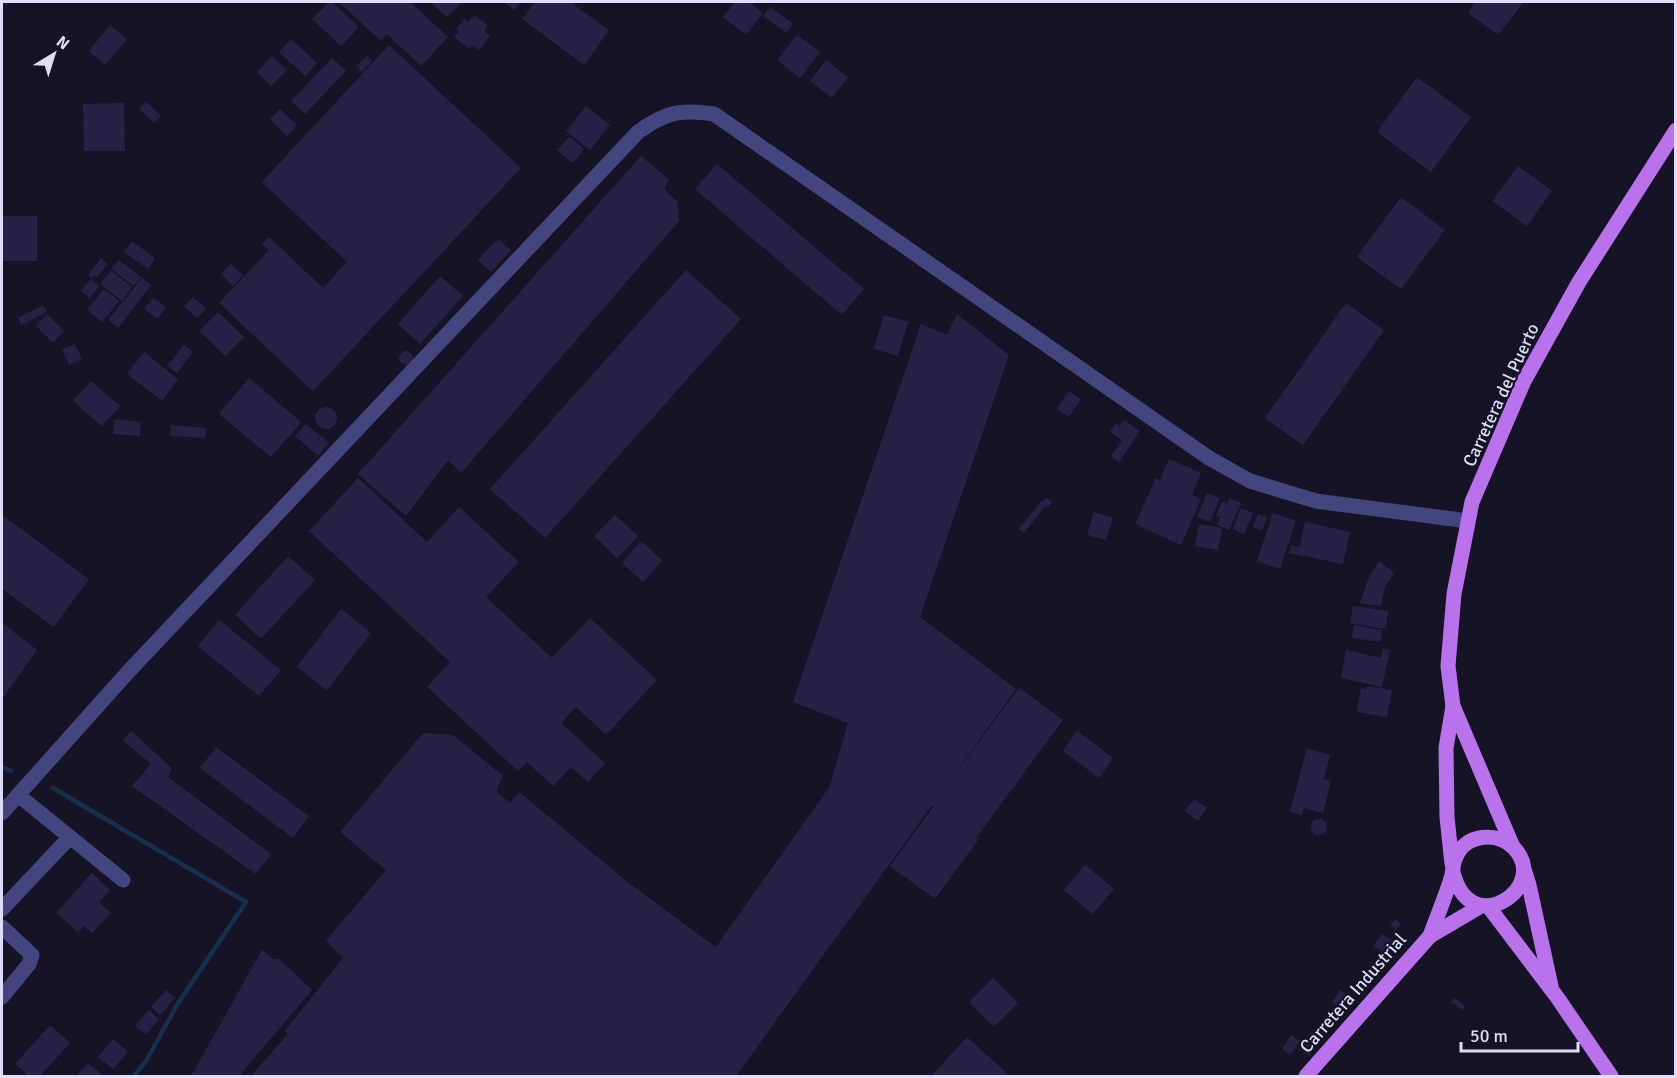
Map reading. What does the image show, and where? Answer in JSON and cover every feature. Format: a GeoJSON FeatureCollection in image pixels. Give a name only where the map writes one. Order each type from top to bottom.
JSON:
{"type":"FeatureCollection","features":[{"type":"Feature","properties":{"kind":"main road"},"geometry":{"type":"LineString","coordinates":[[1674,132],[1676,114]]}},
{"type":"Feature","properties":{"kind":"main road","name":"Carretera del Puerto"},"geometry":{"type":"LineString","coordinates":[[1513,848],[1453,706],[1448,666],[1453,606],[1472,502],[1524,381],[1579,282],[1674,132]]}},
{"type":"Feature","properties":{"kind":"main road","name":"Carretera del Puerto"},"geometry":{"type":"LineString","coordinates":[[1453,706],[1446,748],[1447,817],[1453,871]]}},
{"type":"Feature","properties":{"kind":"main road"},"geometry":{"type":"LineString","coordinates":[[1551,989],[1529,885],[1519,856],[1502,840],[1489,836],[1476,838],[1464,845],[1456,856],[1453,871],[1456,887],[1467,899],[1485,906],[1551,989],[1611,1077]]}},
{"type":"Feature","properties":{"kind":"main road"},"geometry":{"type":"LineString","coordinates":[[1485,906],[1503,903],[1515,894],[1521,880],[1522,866]]}},
{"type":"Feature","properties":{"kind":"main road","name":"Carretera Industrial"},"geometry":{"type":"LineString","coordinates":[[1430,936],[1453,871]]}},
{"type":"Feature","properties":{"kind":"main road","name":"Carretera Industrial"},"geometry":{"type":"LineString","coordinates":[[1306,1077],[1430,936],[1485,906]]}},
{"type":"Feature","properties":{"kind":"street"},"geometry":{"type":"LineString","coordinates":[[2,813],[136,663],[638,132],[656,120],[690,111],[714,114],[1209,458],[1250,481],[1316,501],[1468,521]]}},
{"type":"Feature","properties":{"kind":"street"},"geometry":{"type":"LineString","coordinates":[[18,795],[123,880]]}},
{"type":"Feature","properties":{"kind":"street"},"geometry":{"type":"LineString","coordinates":[[2,909],[70,837]]}},
{"type":"Feature","properties":{"kind":"street"},"geometry":{"type":"LineString","coordinates":[[2,927],[32,955],[29,964],[2,997]]}},
{"type":"Feature","properties":{"kind":"building"},"geometry":{"type":"Polygon","coordinates":[[[329,2],[332,2],[359,27],[341,46],[312,19],[329,2]]]}},
{"type":"Feature","properties":{"kind":"building"},"geometry":{"type":"Polygon","coordinates":[[[339,2],[410,2],[448,37],[421,66],[387,34],[381,41],[339,2]]]}},
{"type":"Feature","properties":{"kind":"building"},"geometry":{"type":"Polygon","coordinates":[[[430,2],[462,2],[447,17],[430,2]]]}},
{"type":"Feature","properties":{"kind":"building"},"geometry":{"type":"Polygon","coordinates":[[[504,2],[521,2],[514,10],[504,2]]]}},
{"type":"Feature","properties":{"kind":"building"},"geometry":{"type":"Polygon","coordinates":[[[535,2],[570,2],[609,30],[584,65],[522,19],[535,2]]]}},
{"type":"Feature","properties":{"kind":"building"},"geometry":{"type":"Polygon","coordinates":[[[735,2],[749,2],[763,13],[746,35],[723,17],[735,2]]]}},
{"type":"Feature","properties":{"kind":"building"},"geometry":{"type":"Polygon","coordinates":[[[1476,2],[1524,2],[1498,35],[1468,13],[1476,2]]]}},
{"type":"Feature","properties":{"kind":"building"},"geometry":{"type":"Polygon","coordinates":[[[770,7],[793,24],[786,33],[763,16],[770,7]]]}},
{"type":"Feature","properties":{"kind":"building"},"geometry":{"type":"Polygon","coordinates":[[[474,15],[488,26],[484,31],[490,36],[479,50],[473,45],[470,49],[454,37],[459,32],[456,30],[464,19],[468,22],[474,15]]]}},
{"type":"Feature","properties":{"kind":"building"},"geometry":{"type":"Polygon","coordinates":[[[110,25],[127,39],[105,65],[89,51],[110,25]]]}},
{"type":"Feature","properties":{"kind":"building"},"geometry":{"type":"Polygon","coordinates":[[[797,35],[820,52],[800,78],[777,60],[797,35]]]}},
{"type":"Feature","properties":{"kind":"building"},"geometry":{"type":"Polygon","coordinates":[[[291,39],[317,63],[305,76],[279,52],[291,39]]]}},
{"type":"Feature","properties":{"kind":"building"},"geometry":{"type":"Polygon","coordinates":[[[389,45],[521,168],[313,391],[219,303],[269,250],[262,244],[269,237],[323,288],[347,262],[262,182],[389,45]]]}},
{"type":"Feature","properties":{"kind":"building"},"geometry":{"type":"Polygon","coordinates":[[[272,56],[287,70],[271,86],[257,72],[272,56]]]}},
{"type":"Feature","properties":{"kind":"building"},"geometry":{"type":"Polygon","coordinates":[[[367,56],[372,61],[362,72],[356,66],[367,56]]]}},
{"type":"Feature","properties":{"kind":"building"},"geometry":{"type":"Polygon","coordinates":[[[332,58],[346,71],[305,114],[291,101],[332,58]]]}},
{"type":"Feature","properties":{"kind":"building"},"geometry":{"type":"Polygon","coordinates":[[[826,60],[848,77],[832,98],[810,81],[826,60]]]}},
{"type":"Feature","properties":{"kind":"building"},"geometry":{"type":"Polygon","coordinates":[[[1417,77],[1471,117],[1431,172],[1377,132],[1417,77]]]}},
{"type":"Feature","properties":{"kind":"building"},"geometry":{"type":"Polygon","coordinates":[[[146,102],[161,116],[154,123],[139,109],[146,102]]]}},
{"type":"Feature","properties":{"kind":"building"},"geometry":{"type":"Polygon","coordinates":[[[124,103],[125,151],[84,151],[83,104],[124,103]]]}},
{"type":"Feature","properties":{"kind":"building"},"geometry":{"type":"Polygon","coordinates":[[[586,106],[610,125],[590,150],[566,131],[586,106]]]}},
{"type":"Feature","properties":{"kind":"building"},"geometry":{"type":"Polygon","coordinates":[[[280,109],[297,125],[287,136],[270,119],[280,109]]]}},
{"type":"Feature","properties":{"kind":"building"},"geometry":{"type":"Polygon","coordinates":[[[569,137],[584,149],[573,163],[557,150],[569,137]]]}},
{"type":"Feature","properties":{"kind":"building"},"geometry":{"type":"Polygon","coordinates":[[[641,156],[669,180],[664,189],[677,201],[679,221],[461,473],[448,460],[406,516],[358,474],[641,156]]]}},
{"type":"Feature","properties":{"kind":"building"},"geometry":{"type":"Polygon","coordinates":[[[717,164],[864,289],[842,315],[695,189],[717,164]]]}},
{"type":"Feature","properties":{"kind":"building"},"geometry":{"type":"Polygon","coordinates":[[[1518,166],[1552,191],[1527,226],[1492,201],[1518,166]]]}},
{"type":"Feature","properties":{"kind":"building"},"geometry":{"type":"Polygon","coordinates":[[[1401,197],[1445,230],[1401,289],[1357,257],[1401,197]]]}},
{"type":"Feature","properties":{"kind":"building"},"geometry":{"type":"Polygon","coordinates":[[[2,216],[37,216],[37,261],[2,261],[2,216]]]}},
{"type":"Feature","properties":{"kind":"building"},"geometry":{"type":"Polygon","coordinates":[[[498,239],[511,250],[491,272],[478,260],[498,239]]]}},
{"type":"Feature","properties":{"kind":"building"},"geometry":{"type":"Polygon","coordinates":[[[132,241],[155,258],[148,269],[124,252],[132,241]]]}},
{"type":"Feature","properties":{"kind":"building"},"geometry":{"type":"Polygon","coordinates":[[[101,258],[107,264],[97,277],[95,275],[92,278],[88,275],[101,258]]]}},
{"type":"Feature","properties":{"kind":"building"},"geometry":{"type":"Polygon","coordinates":[[[119,260],[141,277],[134,286],[111,269],[119,260]]]}},
{"type":"Feature","properties":{"kind":"building"},"geometry":{"type":"Polygon","coordinates":[[[231,264],[243,275],[233,286],[221,274],[231,264]]]}},
{"type":"Feature","properties":{"kind":"building"},"geometry":{"type":"Polygon","coordinates":[[[686,270],[741,319],[545,538],[490,489],[686,270]]]}},
{"type":"Feature","properties":{"kind":"building"},"geometry":{"type":"Polygon","coordinates":[[[111,271],[132,287],[122,301],[100,284],[111,271]]]}},
{"type":"Feature","properties":{"kind":"building"},"geometry":{"type":"Polygon","coordinates":[[[440,276],[463,296],[420,344],[398,324],[440,276]]]}},
{"type":"Feature","properties":{"kind":"building"},"geometry":{"type":"Polygon","coordinates":[[[142,278],[151,285],[118,328],[108,320],[142,278]]]}},
{"type":"Feature","properties":{"kind":"building"},"geometry":{"type":"Polygon","coordinates":[[[91,279],[99,286],[90,298],[81,291],[91,279]]]}},
{"type":"Feature","properties":{"kind":"building"},"geometry":{"type":"Polygon","coordinates":[[[104,289],[119,301],[102,322],[87,310],[104,289]]]}},
{"type":"Feature","properties":{"kind":"building"},"geometry":{"type":"Polygon","coordinates":[[[193,297],[206,309],[197,318],[184,306],[193,297]]]}},
{"type":"Feature","properties":{"kind":"building"},"geometry":{"type":"Polygon","coordinates":[[[153,298],[166,307],[158,319],[144,309],[153,298]]]}},
{"type":"Feature","properties":{"kind":"building"},"geometry":{"type":"Polygon","coordinates":[[[1346,303],[1384,330],[1303,445],[1265,418],[1346,303]]]}},
{"type":"Feature","properties":{"kind":"building"},"geometry":{"type":"Polygon","coordinates":[[[43,305],[47,312],[21,325],[18,318],[43,305]]]}},
{"type":"Feature","properties":{"kind":"building"},"geometry":{"type":"Polygon","coordinates":[[[218,312],[244,337],[225,356],[199,331],[218,312]]]}},
{"type":"Feature","properties":{"kind":"building"},"geometry":{"type":"Polygon","coordinates":[[[47,314],[64,331],[53,343],[36,326],[47,314]]]}},
{"type":"Feature","properties":{"kind":"building"},"geometry":{"type":"Polygon","coordinates":[[[957,314],[1009,355],[920,617],[1016,689],[945,787],[1019,688],[1063,720],[976,838],[978,840],[935,899],[890,866],[934,806],[932,805],[736,1076],[251,1076],[288,1034],[285,1031],[343,958],[326,941],[386,870],[340,832],[423,733],[453,735],[503,776],[496,791],[510,803],[519,792],[630,884],[716,947],[830,786],[848,723],[793,702],[921,324],[947,335],[957,314]]]}},
{"type":"Feature","properties":{"kind":"building"},"geometry":{"type":"Polygon","coordinates":[[[884,315],[908,322],[898,356],[874,349],[884,315]]]}},
{"type":"Feature","properties":{"kind":"building"},"geometry":{"type":"Polygon","coordinates":[[[75,344],[82,359],[69,365],[62,350],[75,344]]]}},
{"type":"Feature","properties":{"kind":"building"},"geometry":{"type":"Polygon","coordinates":[[[184,345],[193,352],[177,373],[167,366],[184,345]]]}},
{"type":"Feature","properties":{"kind":"building"},"geometry":{"type":"Polygon","coordinates":[[[406,351],[411,353],[413,358],[411,363],[406,365],[401,363],[399,358],[401,353],[406,351]]]}},
{"type":"Feature","properties":{"kind":"building"},"geometry":{"type":"Polygon","coordinates":[[[144,352],[178,379],[162,401],[127,374],[144,352]]]}},
{"type":"Feature","properties":{"kind":"building"},"geometry":{"type":"Polygon","coordinates":[[[249,378],[301,422],[271,457],[219,414],[249,378]]]}},
{"type":"Feature","properties":{"kind":"building"},"geometry":{"type":"Polygon","coordinates":[[[91,381],[120,406],[102,426],[73,401],[91,381]]]}},
{"type":"Feature","properties":{"kind":"building"},"geometry":{"type":"Polygon","coordinates":[[[1069,391],[1081,399],[1069,417],[1057,409],[1069,391]]]}},
{"type":"Feature","properties":{"kind":"building"},"geometry":{"type":"Polygon","coordinates":[[[326,407],[334,410],[337,418],[334,426],[326,429],[318,426],[315,418],[318,410],[326,407]]]}},
{"type":"Feature","properties":{"kind":"building"},"geometry":{"type":"Polygon","coordinates":[[[115,419],[141,422],[140,436],[113,434],[115,419]]]}},
{"type":"Feature","properties":{"kind":"building"},"geometry":{"type":"Polygon","coordinates":[[[1124,420],[1140,431],[1119,462],[1111,456],[1122,440],[1110,432],[1116,423],[1120,426],[1124,420]]]}},
{"type":"Feature","properties":{"kind":"building"},"geometry":{"type":"Polygon","coordinates":[[[306,424],[329,443],[318,456],[295,436],[306,424]]]}},
{"type":"Feature","properties":{"kind":"building"},"geometry":{"type":"Polygon","coordinates":[[[171,425],[206,428],[205,438],[170,436],[171,425]]]}},
{"type":"Feature","properties":{"kind":"building"},"geometry":{"type":"Polygon","coordinates":[[[1169,459],[1201,473],[1192,495],[1201,499],[1181,545],[1135,524],[1156,478],[1160,480],[1169,459]]]}},
{"type":"Feature","properties":{"kind":"building"},"geometry":{"type":"Polygon","coordinates":[[[358,478],[427,542],[459,507],[519,562],[486,597],[552,658],[590,618],[657,680],[606,735],[576,707],[561,723],[605,763],[588,782],[571,767],[553,786],[527,762],[518,771],[427,687],[450,662],[309,531],[358,478]]]}},
{"type":"Feature","properties":{"kind":"building"},"geometry":{"type":"Polygon","coordinates":[[[1207,493],[1220,498],[1210,522],[1197,517],[1207,493]]]}},
{"type":"Feature","properties":{"kind":"building"},"geometry":{"type":"Polygon","coordinates":[[[1046,498],[1052,502],[1047,508],[1045,506],[1024,533],[1019,529],[1041,501],[1046,498]]]}},
{"type":"Feature","properties":{"kind":"building"},"geometry":{"type":"Polygon","coordinates":[[[1230,498],[1241,503],[1229,530],[1217,525],[1220,517],[1216,516],[1222,501],[1227,504],[1230,498]]]}},
{"type":"Feature","properties":{"kind":"building"},"geometry":{"type":"Polygon","coordinates":[[[1241,508],[1253,513],[1244,534],[1233,529],[1241,508]]]}},
{"type":"Feature","properties":{"kind":"building"},"geometry":{"type":"Polygon","coordinates":[[[1094,512],[1113,518],[1106,540],[1087,535],[1094,512]]]}},
{"type":"Feature","properties":{"kind":"building"},"geometry":{"type":"Polygon","coordinates":[[[1273,513],[1296,521],[1280,569],[1257,561],[1273,513]]]}},
{"type":"Feature","properties":{"kind":"building"},"geometry":{"type":"Polygon","coordinates":[[[1258,514],[1267,517],[1262,531],[1253,527],[1258,514]]]}},
{"type":"Feature","properties":{"kind":"building"},"geometry":{"type":"Polygon","coordinates":[[[2,515],[89,579],[54,627],[2,589],[2,515]]]}},
{"type":"Feature","properties":{"kind":"building"},"geometry":{"type":"Polygon","coordinates":[[[615,515],[638,536],[617,558],[594,536],[615,515]]]}},
{"type":"Feature","properties":{"kind":"building"},"geometry":{"type":"Polygon","coordinates":[[[1305,522],[1350,532],[1343,564],[1289,553],[1291,545],[1300,547],[1305,522]]]}},
{"type":"Feature","properties":{"kind":"building"},"geometry":{"type":"Polygon","coordinates":[[[1199,524],[1222,528],[1218,550],[1195,546],[1199,524]]]}},
{"type":"Feature","properties":{"kind":"building"},"geometry":{"type":"Polygon","coordinates":[[[641,541],[662,560],[643,582],[622,563],[641,541]]]}},
{"type":"Feature","properties":{"kind":"building"},"geometry":{"type":"Polygon","coordinates":[[[288,556],[315,580],[261,639],[235,615],[288,556]]]}},
{"type":"Feature","properties":{"kind":"building"},"geometry":{"type":"Polygon","coordinates":[[[1379,561],[1394,573],[1385,587],[1381,606],[1360,603],[1368,579],[1379,561]]]}},
{"type":"Feature","properties":{"kind":"building"},"geometry":{"type":"Polygon","coordinates":[[[1353,606],[1388,611],[1386,629],[1350,623],[1353,606]]]}},
{"type":"Feature","properties":{"kind":"building"},"geometry":{"type":"Polygon","coordinates":[[[341,609],[371,633],[327,690],[297,667],[341,609]]]}},
{"type":"Feature","properties":{"kind":"building"},"geometry":{"type":"Polygon","coordinates":[[[219,620],[281,670],[259,696],[198,646],[219,620]]]}},
{"type":"Feature","properties":{"kind":"building"},"geometry":{"type":"Polygon","coordinates":[[[2,623],[37,650],[2,699],[2,623]]]}},
{"type":"Feature","properties":{"kind":"building"},"geometry":{"type":"Polygon","coordinates":[[[1354,625],[1382,630],[1380,642],[1352,638],[1354,625]]]}},
{"type":"Feature","properties":{"kind":"building"},"geometry":{"type":"Polygon","coordinates":[[[1383,649],[1390,650],[1382,687],[1341,678],[1346,650],[1381,658],[1383,649]]]}},
{"type":"Feature","properties":{"kind":"building"},"geometry":{"type":"Polygon","coordinates":[[[1367,686],[1392,690],[1387,717],[1357,712],[1361,688],[1367,689],[1367,686]]]}},
{"type":"Feature","properties":{"kind":"building"},"geometry":{"type":"Polygon","coordinates":[[[131,731],[172,768],[168,777],[271,854],[256,874],[132,786],[151,764],[123,740],[131,731]]]}},
{"type":"Feature","properties":{"kind":"building"},"geometry":{"type":"Polygon","coordinates":[[[1077,731],[1113,758],[1099,778],[1063,751],[1077,731]]]}},
{"type":"Feature","properties":{"kind":"building"},"geometry":{"type":"Polygon","coordinates":[[[216,747],[309,816],[293,838],[200,768],[216,747]]]}},
{"type":"Feature","properties":{"kind":"building"},"geometry":{"type":"Polygon","coordinates":[[[1307,748],[1330,755],[1324,779],[1331,781],[1323,813],[1304,808],[1302,815],[1290,812],[1307,748]]]}},
{"type":"Feature","properties":{"kind":"building"},"geometry":{"type":"Polygon","coordinates":[[[1194,799],[1207,808],[1198,821],[1185,811],[1194,799]]]}},
{"type":"Feature","properties":{"kind":"building"},"geometry":{"type":"Polygon","coordinates":[[[1316,819],[1322,819],[1327,827],[1325,833],[1316,835],[1311,830],[1311,824],[1316,819]]]}},
{"type":"Feature","properties":{"kind":"building"},"geometry":{"type":"Polygon","coordinates":[[[1085,865],[1114,889],[1093,914],[1064,890],[1085,865]]]}},
{"type":"Feature","properties":{"kind":"building"},"geometry":{"type":"Polygon","coordinates":[[[92,873],[110,890],[99,902],[111,913],[92,933],[84,926],[78,932],[56,913],[92,873]]]}},
{"type":"Feature","properties":{"kind":"building"},"geometry":{"type":"Polygon","coordinates":[[[1395,919],[1401,924],[1397,930],[1390,926],[1395,919]]]}},
{"type":"Feature","properties":{"kind":"building"},"geometry":{"type":"Polygon","coordinates":[[[1382,934],[1393,941],[1384,953],[1373,946],[1382,934]]]}},
{"type":"Feature","properties":{"kind":"building"},"geometry":{"type":"Polygon","coordinates":[[[262,950],[273,959],[279,959],[312,990],[239,1076],[191,1076],[262,950]]]}},
{"type":"Feature","properties":{"kind":"building"},"geometry":{"type":"Polygon","coordinates":[[[993,978],[1018,1003],[994,1027],[969,1002],[993,978]]]}},
{"type":"Feature","properties":{"kind":"building"},"geometry":{"type":"Polygon","coordinates":[[[166,990],[175,998],[160,1015],[151,1007],[166,990]]]}},
{"type":"Feature","properties":{"kind":"building"},"geometry":{"type":"Polygon","coordinates":[[[1340,990],[1351,997],[1342,1009],[1332,1002],[1340,990]]]}},
{"type":"Feature","properties":{"kind":"building"},"geometry":{"type":"Polygon","coordinates":[[[1454,998],[1465,1006],[1463,1010],[1451,1002],[1454,998]]]}},
{"type":"Feature","properties":{"kind":"building"},"geometry":{"type":"Polygon","coordinates":[[[149,1010],[159,1019],[146,1035],[135,1026],[149,1010]]]}},
{"type":"Feature","properties":{"kind":"building"},"geometry":{"type":"Polygon","coordinates":[[[50,1025],[70,1043],[40,1076],[29,1076],[15,1064],[50,1025]]]}},
{"type":"Feature","properties":{"kind":"building"},"geometry":{"type":"Polygon","coordinates":[[[1312,1031],[1321,1037],[1309,1056],[1299,1049],[1312,1031]]]}},
{"type":"Feature","properties":{"kind":"building"},"geometry":{"type":"Polygon","coordinates":[[[1291,1035],[1300,1041],[1290,1055],[1282,1049],[1291,1035]]]}},
{"type":"Feature","properties":{"kind":"building"},"geometry":{"type":"Polygon","coordinates":[[[967,1037],[1010,1076],[931,1076],[967,1037]]]}},
{"type":"Feature","properties":{"kind":"building"},"geometry":{"type":"Polygon","coordinates":[[[113,1039],[128,1052],[113,1069],[98,1057],[113,1039]]]}},
{"type":"Feature","properties":{"kind":"building"},"geometry":{"type":"Polygon","coordinates":[[[88,1063],[104,1076],[76,1076],[88,1063]]]}},
{"type":"Feature","properties":{"kind":"waterway"},"geometry":{"type":"LineString","coordinates":[[2,767],[11,771]]}},
{"type":"Feature","properties":{"kind":"waterway"},"geometry":{"type":"LineString","coordinates":[[53,788],[246,902],[177,1005],[146,1061],[134,1076]]}}]}
